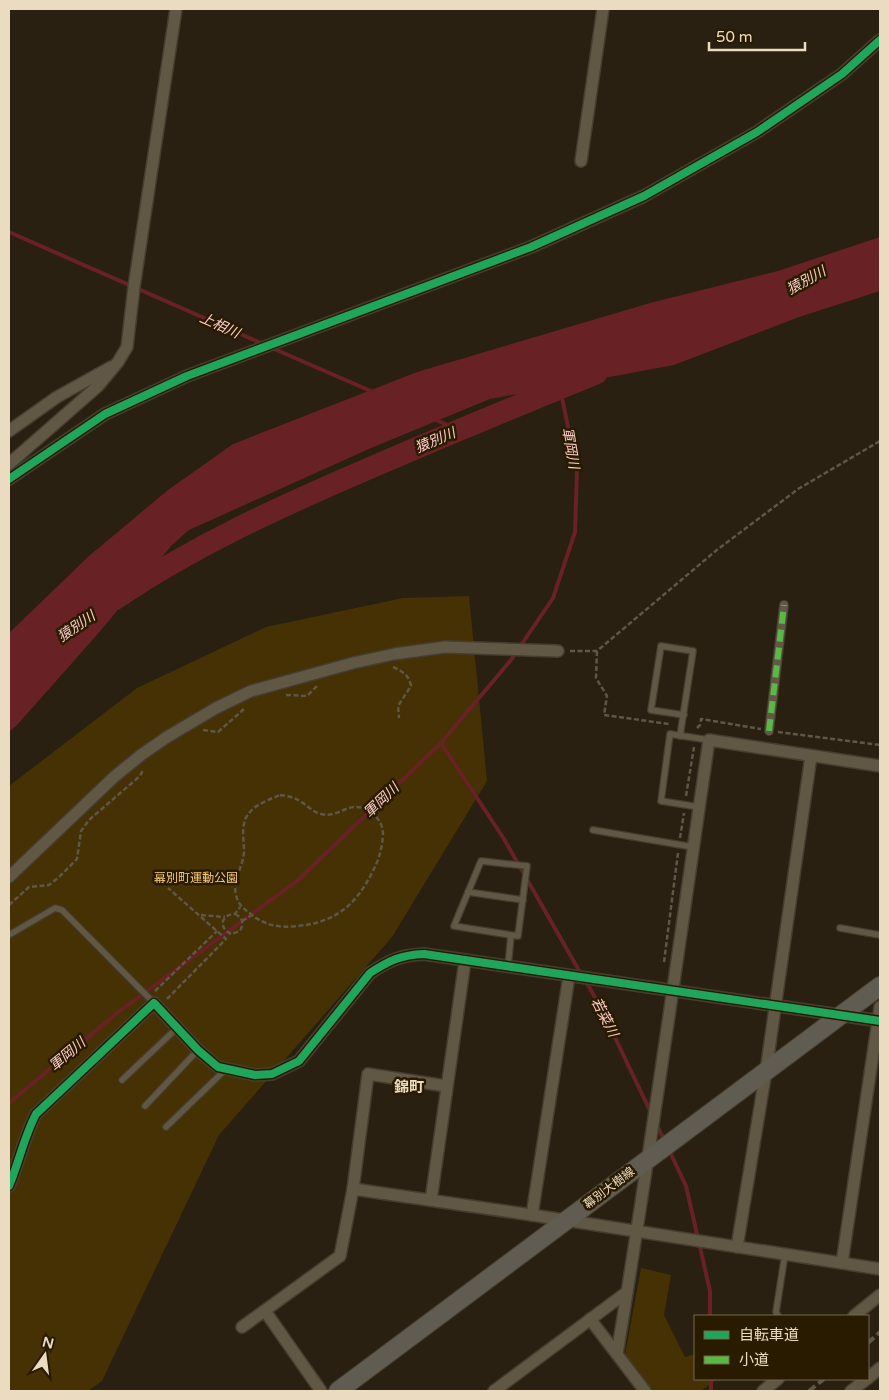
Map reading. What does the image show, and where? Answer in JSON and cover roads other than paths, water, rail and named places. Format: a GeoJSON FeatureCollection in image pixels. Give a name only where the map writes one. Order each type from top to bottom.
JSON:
{"type":"FeatureCollection","features":[{"type":"Feature","properties":{"kind":"main road","name":"幕別大樹線"},"geometry":{"type":"LineString","coordinates":[[338,1391],[880,986]]}},
{"type":"Feature","properties":{"kind":"street"},"geometry":{"type":"LineString","coordinates":[[9,464],[98,386],[118,362],[127,347],[134,287],[176,9]]}},
{"type":"Feature","properties":{"kind":"street"},"geometry":{"type":"LineString","coordinates":[[581,161],[602,9]]}},
{"type":"Feature","properties":{"kind":"street"},"geometry":{"type":"LineString","coordinates":[[9,479],[105,414],[187,376],[531,247],[644,196],[757,132],[842,74],[880,40]]}},
{"type":"Feature","properties":{"kind":"street"},"geometry":{"type":"LineString","coordinates":[[9,431],[58,397],[118,362]]}},
{"type":"Feature","properties":{"kind":"street"},"geometry":{"type":"LineString","coordinates":[[769,731],[784,606]]}},
{"type":"Feature","properties":{"kind":"street"},"geometry":{"type":"LineString","coordinates":[[9,877],[114,777],[141,755],[216,708],[251,691],[353,663],[394,654],[445,647],[558,651]]}},
{"type":"Feature","properties":{"kind":"street"},"geometry":{"type":"LineString","coordinates":[[617,1354],[649,1158],[709,740],[880,766]]}},
{"type":"Feature","properties":{"kind":"street"},"geometry":{"type":"LineString","coordinates":[[737,1247],[766,1071],[811,756]]}},
{"type":"Feature","properties":{"kind":"street"},"geometry":{"type":"LineString","coordinates":[[9,1186],[18,1166],[28,1129],[36,1114],[154,1002],[198,1050],[218,1067],[255,1076],[272,1074],[299,1061],[370,972],[406,955],[424,954],[879,1021]]}},
{"type":"Feature","properties":{"kind":"street"},"geometry":{"type":"LineString","coordinates":[[431,1200],[465,961]]}},
{"type":"Feature","properties":{"kind":"street"},"geometry":{"type":"LineString","coordinates":[[532,1214],[569,976]]}},
{"type":"Feature","properties":{"kind":"street"},"geometry":{"type":"LineString","coordinates":[[842,1263],[880,1007]]}},
{"type":"Feature","properties":{"kind":"street"},"geometry":{"type":"LineString","coordinates":[[242,1327],[340,1256],[353,1189],[368,1074],[446,1086]]}},
{"type":"Feature","properties":{"kind":"street"},"geometry":{"type":"LineString","coordinates":[[353,1189],[532,1214],[566,1221],[880,1269]]}},
{"type":"Feature","properties":{"kind":"street"},"geometry":{"type":"LineString","coordinates":[[494,1391],[627,1292]]}},
{"type":"Feature","properties":{"kind":"street"},"geometry":{"type":"LineString","coordinates":[[855,1315],[880,1295]]}},
{"type":"Feature","properties":{"kind":"street"},"geometry":{"type":"LineString","coordinates":[[265,1311],[321,1391]]}},
{"type":"Feature","properties":{"kind":"street"},"geometry":{"type":"LineString","coordinates":[[590,1319],[617,1354],[641,1390]]}},
{"type":"Feature","properties":{"kind":"street"},"geometry":{"type":"LineString","coordinates":[[869,1376],[880,1368]]}},
{"type":"Feature","properties":{"kind":"street"},"geometry":{"type":"LineString","coordinates":[[763,1391],[777,1380]]}},
{"type":"Feature","properties":{"kind":"street"},"geometry":{"type":"LineString","coordinates":[[851,1391],[865,1380]]}},
{"type":"Feature","properties":{"kind":"lane"},"geometry":{"type":"LineString","coordinates":[[680,736],[684,715],[693,652],[661,646],[651,710],[684,715]]}},
{"type":"Feature","properties":{"kind":"lane"},"geometry":{"type":"LineString","coordinates":[[699,807],[661,800],[670,734],[709,740]]}},
{"type":"Feature","properties":{"kind":"lane"},"geometry":{"type":"LineString","coordinates":[[593,830],[693,847]]}},
{"type":"Feature","properties":{"kind":"lane"},"geometry":{"type":"LineString","coordinates":[[481,861],[527,866],[518,936],[454,926],[468,892],[481,861]]}},
{"type":"Feature","properties":{"kind":"lane"},"geometry":{"type":"LineString","coordinates":[[468,892],[523,900]]}},
{"type":"Feature","properties":{"kind":"lane"},"geometry":{"type":"LineString","coordinates":[[9,935],[55,908],[62,910],[154,1002]]}},
{"type":"Feature","properties":{"kind":"lane"},"geometry":{"type":"LineString","coordinates":[[840,928],[880,935]]}},
{"type":"Feature","properties":{"kind":"lane"},"geometry":{"type":"LineString","coordinates":[[508,966],[511,935]]}},
{"type":"Feature","properties":{"kind":"lane"},"geometry":{"type":"LineString","coordinates":[[122,1080],[177,1028]]}},
{"type":"Feature","properties":{"kind":"lane"},"geometry":{"type":"LineString","coordinates":[[145,1106],[198,1050]]}},
{"type":"Feature","properties":{"kind":"lane"},"geometry":{"type":"LineString","coordinates":[[166,1128],[226,1069]]}},
{"type":"Feature","properties":{"kind":"lane"},"geometry":{"type":"LineString","coordinates":[[778,1315],[776,1312],[784,1254]]}},
{"type":"Feature","properties":{"kind":"water"},"geometry":{"type":"Polygon","coordinates":[[[880,237],[880,291],[799,317],[674,365],[490,399],[371,448],[189,530],[172,545],[96,636],[9,732],[9,633],[89,556],[168,490],[233,444],[417,372],[650,303],[778,271],[880,237]]]}},
{"type":"Feature","properties":{"kind":"waterway","name":"上相川"},"geometry":{"type":"LineString","coordinates":[[9,232],[263,344]]}},
{"type":"Feature","properties":{"kind":"waterway","name":"上相川"},"geometry":{"type":"LineString","coordinates":[[272,348],[373,392]]}},
{"type":"Feature","properties":{"kind":"waterway","name":"猿別川"},"geometry":{"type":"LineString","coordinates":[[115,599],[175,562],[236,529],[392,458],[597,373]]}},
{"type":"Feature","properties":{"kind":"waterway","name":"軍岡川"},"geometry":{"type":"LineString","coordinates":[[9,1103],[117,1013],[297,881],[441,743],[511,660],[553,598],[575,532],[577,470],[560,388]]}},
{"type":"Feature","properties":{"kind":"waterway","name":"上相川"},"geometry":{"type":"LineString","coordinates":[[434,419],[458,430]]}},
{"type":"Feature","properties":{"kind":"waterway","name":"若菜川"},"geometry":{"type":"LineString","coordinates":[[441,743],[504,839],[581,974]]}},
{"type":"Feature","properties":{"kind":"waterway","name":"若菜川"},"geometry":{"type":"LineString","coordinates":[[585,980],[600,1006],[652,1115]]}},
{"type":"Feature","properties":{"kind":"waterway","name":"若菜川"},"geometry":{"type":"LineString","coordinates":[[657,1125],[665,1142]]}},
{"type":"Feature","properties":{"kind":"waterway","name":"若菜川"},"geometry":{"type":"LineString","coordinates":[[669,1150],[686,1186],[710,1291],[710,1315]]}},
{"type":"Feature","properties":{"kind":"waterway","name":"若菜川"},"geometry":{"type":"LineString","coordinates":[[711,1380],[711,1391]]}},
{"type":"Feature","properties":{"kind":"railway"},"geometry":{"type":"LineString","coordinates":[[869,1342],[880,1332]]}},
{"type":"Feature","properties":{"kind":"railway"},"geometry":{"type":"LineString","coordinates":[[809,1391],[823,1380]]}},
{"type":"Feature","properties":{"kind":"district","name":"錦町"},"geometry":{"type":"Point","coordinates":[409,1087]}},
{"type":"Feature","properties":{"kind":"park label","name":"幕別町運動公園"},"geometry":{"type":"Point","coordinates":[196,878]}}]}
